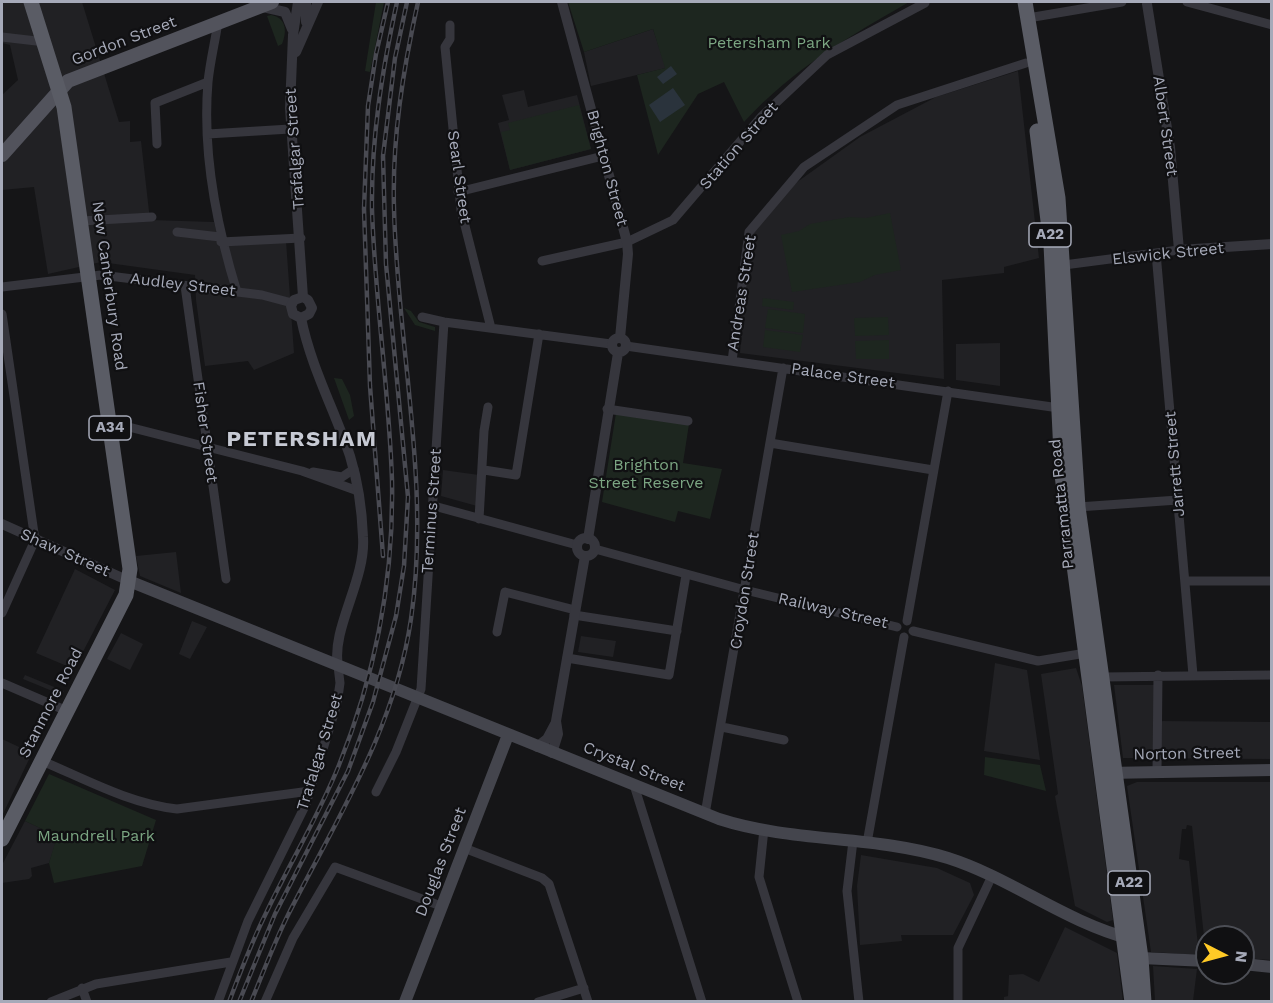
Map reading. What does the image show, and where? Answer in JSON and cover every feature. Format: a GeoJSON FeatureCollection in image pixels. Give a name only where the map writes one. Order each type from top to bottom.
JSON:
{"type":"FeatureCollection","features":[{"type":"Feature","properties":{"kind":"highway","name":"New Canterbury Road"},"geometry":{"type":"LineString","coordinates":[[31,2],[59,90],[89,276],[130,566],[129,581]]}},
{"type":"Feature","properties":{"kind":"highway","name":"Parramatta Road"},"geometry":{"type":"LineString","coordinates":[[1016,2],[1051,245],[1062,475],[1086,653],[1108,773],[1131,939],[1132,1002]]}},
{"type":"Feature","properties":{"kind":"highway","name":"Parramatta Road"},"geometry":{"type":"LineString","coordinates":[[1025,2],[1058,198],[1078,507],[1102,677],[1108,773]]}},
{"type":"Feature","properties":{"kind":"highway","name":"Stanmore Road"},"geometry":{"type":"LineString","coordinates":[[2,839],[126,595],[129,581]]}},
{"type":"Feature","properties":{"kind":"highway","name":"Parramatta Road"},"geometry":{"type":"LineString","coordinates":[[1131,939],[1141,958],[1144,1002]]}},
{"type":"Feature","properties":{"kind":"main road","name":"Gordon Street"},"geometry":{"type":"LineString","coordinates":[[2,155],[68,81],[265,4]]}},
{"type":"Feature","properties":{"kind":"main road","name":"Crystal Street"},"geometry":{"type":"LineString","coordinates":[[129,581],[705,814],[735,824],[764,829],[908,848],[964,863],[1101,931],[1131,939]]}},
{"type":"Feature","properties":{"kind":"main road","name":"Douglas Street"},"geometry":{"type":"LineString","coordinates":[[405,1002],[508,735]]}},
{"type":"Feature","properties":{"kind":"main road","name":"Norton Street"},"geometry":{"type":"LineString","coordinates":[[1108,773],[1157,770],[1272,770]]}},
{"type":"Feature","properties":{"kind":"main road"},"geometry":{"type":"LineString","coordinates":[[1141,958],[1195,960]]}},
{"type":"Feature","properties":{"kind":"main road"},"geometry":{"type":"LineString","coordinates":[[1255,965],[1272,967]]}},
{"type":"Feature","properties":{"kind":"street","name":"Trafalgar Street"},"geometry":{"type":"LineString","coordinates":[[298,2],[293,35],[290,129],[301,238],[303,297]]}},
{"type":"Feature","properties":{"kind":"street"},"geometry":{"type":"LineString","coordinates":[[306,2],[306,25]]}},
{"type":"Feature","properties":{"kind":"street"},"geometry":{"type":"LineString","coordinates":[[292,64],[306,25],[318,2]]}},
{"type":"Feature","properties":{"kind":"street","name":"Brighton Street"},"geometry":{"type":"LineString","coordinates":[[562,2],[627,242],[628,254],[619,345],[588,539]]}},
{"type":"Feature","properties":{"kind":"street"},"geometry":{"type":"LineString","coordinates":[[1028,18],[1122,2]]}},
{"type":"Feature","properties":{"kind":"street","name":"Albert Street"},"geometry":{"type":"LineString","coordinates":[[1145,2],[1170,147],[1179,250]]}},
{"type":"Feature","properties":{"kind":"street"},"geometry":{"type":"LineString","coordinates":[[1187,2],[1272,25]]}},
{"type":"Feature","properties":{"kind":"street","name":"Station Street"},"geometry":{"type":"LineString","coordinates":[[542,261],[627,242],[673,220],[762,116],[827,55],[925,3]]}},
{"type":"Feature","properties":{"kind":"street"},"geometry":{"type":"LineString","coordinates":[[265,4],[285,12],[291,22],[293,35]]}},
{"type":"Feature","properties":{"kind":"street"},"geometry":{"type":"LineString","coordinates":[[218,22],[208,82],[211,185],[221,239],[237,292]]}},
{"type":"Feature","properties":{"kind":"street","name":"Searl Street"},"geometry":{"type":"LineString","coordinates":[[450,25],[450,39],[445,47],[458,192],[491,328]]}},
{"type":"Feature","properties":{"kind":"street"},"geometry":{"type":"LineString","coordinates":[[2,37],[45,42]]}},
{"type":"Feature","properties":{"kind":"street","name":"Andreas Street"},"geometry":{"type":"LineString","coordinates":[[732,361],[749,232],[804,167],[897,105],[1026,63]]}},
{"type":"Feature","properties":{"kind":"street"},"geometry":{"type":"LineString","coordinates":[[158,144],[155,103],[208,82]]}},
{"type":"Feature","properties":{"kind":"street"},"geometry":{"type":"LineString","coordinates":[[208,134],[290,129]]}},
{"type":"Feature","properties":{"kind":"street"},"geometry":{"type":"LineString","coordinates":[[458,192],[603,156]]}},
{"type":"Feature","properties":{"kind":"street"},"geometry":{"type":"LineString","coordinates":[[81,221],[152,217]]}},
{"type":"Feature","properties":{"kind":"street"},"geometry":{"type":"LineString","coordinates":[[177,232],[221,239],[301,238]]}},
{"type":"Feature","properties":{"kind":"street","name":"Elswick Street"},"geometry":{"type":"LineString","coordinates":[[1064,265],[1179,250],[1272,244]]}},
{"type":"Feature","properties":{"kind":"street","name":"Jarrett Street"},"geometry":{"type":"LineString","coordinates":[[1156,253],[1193,675]]}},
{"type":"Feature","properties":{"kind":"street","name":"Audley Street"},"geometry":{"type":"LineString","coordinates":[[2,287],[89,276],[237,292],[292,303]]}},
{"type":"Feature","properties":{"kind":"street","name":"Fisher Street"},"geometry":{"type":"LineString","coordinates":[[185,286],[226,579]]}},
{"type":"Feature","properties":{"kind":"street"},"geometry":{"type":"LineString","coordinates":[[303,297],[308,300],[312,308],[309,314],[301,318],[293,314],[292,303],[303,297]]}},
{"type":"Feature","properties":{"kind":"street"},"geometry":{"type":"LineString","coordinates":[[2,314],[35,540],[2,613]]}},
{"type":"Feature","properties":{"kind":"street","name":"Palace Street"},"geometry":{"type":"LineString","coordinates":[[422,317],[444,322],[1059,408]]}},
{"type":"Feature","properties":{"kind":"street","name":"Trafalgar Street"},"geometry":{"type":"LineString","coordinates":[[218,1002],[231,962],[262,891],[302,813],[310,791],[337,704],[340,687],[337,647],[354,596],[363,551],[354,469],[316,372],[301,318]]}},
{"type":"Feature","properties":{"kind":"street","name":"Terminus Street"},"geometry":{"type":"LineString","coordinates":[[376,792],[422,675],[444,322]]}},
{"type":"Feature","properties":{"kind":"street"},"geometry":{"type":"LineString","coordinates":[[484,470],[516,475],[539,334]]}},
{"type":"Feature","properties":{"kind":"street","name":"Croydon Street"},"geometry":{"type":"LineString","coordinates":[[705,814],[783,368]]}},
{"type":"Feature","properties":{"kind":"street"},"geometry":{"type":"LineString","coordinates":[[907,621],[948,391]]}},
{"type":"Feature","properties":{"kind":"street"},"geometry":{"type":"LineString","coordinates":[[479,519],[484,470],[484,431],[488,407]]}},
{"type":"Feature","properties":{"kind":"street"},"geometry":{"type":"LineString","coordinates":[[607,409],[688,421]]}},
{"type":"Feature","properties":{"kind":"street"},"geometry":{"type":"LineString","coordinates":[[109,422],[302,471],[358,491]]}},
{"type":"Feature","properties":{"kind":"street"},"geometry":{"type":"LineString","coordinates":[[770,443],[933,471]]}},
{"type":"Feature","properties":{"kind":"street"},"geometry":{"type":"LineString","coordinates":[[302,471],[342,477],[354,469]]}},
{"type":"Feature","properties":{"kind":"street"},"geometry":{"type":"LineString","coordinates":[[1078,507],[1178,500]]}},
{"type":"Feature","properties":{"kind":"street"},"geometry":{"type":"LineString","coordinates":[[434,506],[577,545]]}},
{"type":"Feature","properties":{"kind":"street","name":"Shaw Street"},"geometry":{"type":"LineString","coordinates":[[2,524],[129,581]]}},
{"type":"Feature","properties":{"kind":"street"},"geometry":{"type":"LineString","coordinates":[[583,539],[588,539],[594,544],[595,549],[590,556],[585,556],[578,552],[577,545],[583,539]]}},
{"type":"Feature","properties":{"kind":"street","name":"Railway Street"},"geometry":{"type":"LineString","coordinates":[[595,549],[686,575],[897,627]]}},
{"type":"Feature","properties":{"kind":"street"},"geometry":{"type":"LineString","coordinates":[[537,747],[547,739],[556,721],[585,556]]}},
{"type":"Feature","properties":{"kind":"street"},"geometry":{"type":"LineString","coordinates":[[567,658],[669,675],[686,575]]}},
{"type":"Feature","properties":{"kind":"street"},"geometry":{"type":"LineString","coordinates":[[1185,581],[1272,581]]}},
{"type":"Feature","properties":{"kind":"street"},"geometry":{"type":"LineString","coordinates":[[497,632],[505,592],[575,613],[677,632]]}},
{"type":"Feature","properties":{"kind":"street"},"geometry":{"type":"LineString","coordinates":[[904,637],[898,632],[897,627],[900,622],[907,621]]}},
{"type":"Feature","properties":{"kind":"street"},"geometry":{"type":"LineString","coordinates":[[907,621],[911,624],[913,631]]}},
{"type":"Feature","properties":{"kind":"street"},"geometry":{"type":"LineString","coordinates":[[913,631],[1038,661],[1086,653]]}},
{"type":"Feature","properties":{"kind":"street"},"geometry":{"type":"LineString","coordinates":[[904,637],[909,636],[913,631]]}},
{"type":"Feature","properties":{"kind":"street"},"geometry":{"type":"LineString","coordinates":[[867,843],[904,637]]}},
{"type":"Feature","properties":{"kind":"street"},"geometry":{"type":"LineString","coordinates":[[1157,770],[1158,675]]}},
{"type":"Feature","properties":{"kind":"street"},"geometry":{"type":"LineString","coordinates":[[1102,677],[1272,675]]}},
{"type":"Feature","properties":{"kind":"street"},"geometry":{"type":"LineString","coordinates":[[2,683],[67,711]]}},
{"type":"Feature","properties":{"kind":"street"},"geometry":{"type":"LineString","coordinates":[[552,753],[558,734],[556,721]]}},
{"type":"Feature","properties":{"kind":"street"},"geometry":{"type":"LineString","coordinates":[[722,727],[784,740]]}},
{"type":"Feature","properties":{"kind":"street"},"geometry":{"type":"LineString","coordinates":[[42,761],[126,797],[177,809],[310,791]]}},
{"type":"Feature","properties":{"kind":"street"},"geometry":{"type":"LineString","coordinates":[[634,785],[702,1002]]}},
{"type":"Feature","properties":{"kind":"street"},"geometry":{"type":"LineString","coordinates":[[764,829],[759,878],[798,1002]]}},
{"type":"Feature","properties":{"kind":"street"},"geometry":{"type":"LineString","coordinates":[[853,841],[847,891],[859,1002]]}},
{"type":"Feature","properties":{"kind":"street"},"geometry":{"type":"LineString","coordinates":[[464,848],[542,878],[549,884],[588,1002]]}},
{"type":"Feature","properties":{"kind":"street"},"geometry":{"type":"LineString","coordinates":[[265,1002],[293,938],[335,867],[441,906]]}},
{"type":"Feature","properties":{"kind":"street"},"geometry":{"type":"LineString","coordinates":[[958,1002],[958,948],[991,878]]}},
{"type":"Feature","properties":{"kind":"street"},"geometry":{"type":"LineString","coordinates":[[51,1002],[82,988],[128,977],[231,962]]}},
{"type":"Feature","properties":{"kind":"street"},"geometry":{"type":"LineString","coordinates":[[82,988],[87,1002]]}},
{"type":"Feature","properties":{"kind":"street"},"geometry":{"type":"LineString","coordinates":[[538,1002],[584,988]]}},
{"type":"Feature","properties":{"kind":"shaded area"},"geometry":{"type":"Polygon","coordinates":[[[2,2],[82,2],[119,122],[130,121],[130,142],[141,141],[150,220],[214,222],[220,245],[286,241],[294,353],[254,370],[248,361],[205,366],[195,275],[101,262],[48,274],[34,187],[2,190],[2,95],[18,80],[10,45],[2,43],[2,2]]]}},
{"type":"Feature","properties":{"kind":"shaded area"},"geometry":{"type":"Polygon","coordinates":[[[653,29],[666,68],[591,86],[584,52],[653,29]]]}},
{"type":"Feature","properties":{"kind":"shaded area"},"geometry":{"type":"Polygon","coordinates":[[[671,66],[677,74],[663,84],[657,77],[671,66]]]}},
{"type":"Feature","properties":{"kind":"shaded area"},"geometry":{"type":"Polygon","coordinates":[[[1018,71],[1039,258],[1004,267],[1004,273],[942,280],[944,379],[740,353],[749,236],[786,190],[860,137],[936,97],[1018,71]]]}},
{"type":"Feature","properties":{"kind":"shaded area"},"geometry":{"type":"Polygon","coordinates":[[[673,88],[685,105],[660,122],[649,105],[673,88]]]}},
{"type":"Feature","properties":{"kind":"shaded area"},"geometry":{"type":"Polygon","coordinates":[[[524,90],[528,107],[577,95],[591,149],[510,170],[498,123],[509,120],[502,95],[524,90]]]}},
{"type":"Feature","properties":{"kind":"shaded area"},"geometry":{"type":"Polygon","coordinates":[[[1000,343],[1000,386],[956,380],[956,344],[1000,343]]]}},
{"type":"Feature","properties":{"kind":"shaded area"},"geometry":{"type":"Polygon","coordinates":[[[443,470],[479,475],[477,506],[441,496],[443,470]]]}},
{"type":"Feature","properties":{"kind":"shaded area"},"geometry":{"type":"Polygon","coordinates":[[[176,552],[181,593],[140,576],[136,556],[176,552]]]}},
{"type":"Feature","properties":{"kind":"shaded area"},"geometry":{"type":"Polygon","coordinates":[[[75,569],[115,590],[74,669],[36,653],[75,569]]]}},
{"type":"Feature","properties":{"kind":"shaded area"},"geometry":{"type":"Polygon","coordinates":[[[192,621],[207,627],[190,659],[179,654],[192,621]]]}},
{"type":"Feature","properties":{"kind":"shaded area"},"geometry":{"type":"Polygon","coordinates":[[[121,633],[143,644],[130,670],[107,659],[121,633]]]}},
{"type":"Feature","properties":{"kind":"shaded area"},"geometry":{"type":"Polygon","coordinates":[[[581,636],[616,641],[613,657],[578,652],[581,636]]]}},
{"type":"Feature","properties":{"kind":"shaded area"},"geometry":{"type":"Polygon","coordinates":[[[995,663],[1027,670],[1040,760],[984,751],[995,663]]]}},
{"type":"Feature","properties":{"kind":"shaded area"},"geometry":{"type":"Polygon","coordinates":[[[1076,668],[1082,686],[1113,920],[1107,922],[1075,906],[1055,796],[1058,794],[1041,674],[1076,668]]]}},
{"type":"Feature","properties":{"kind":"shaded area"},"geometry":{"type":"Polygon","coordinates":[[[25,675],[64,691],[62,695],[23,679],[25,675]]]}},
{"type":"Feature","properties":{"kind":"shaded area"},"geometry":{"type":"Polygon","coordinates":[[[1114,685],[1155,685],[1158,721],[1271,722],[1271,759],[1123,758],[1114,685]]]}},
{"type":"Feature","properties":{"kind":"shaded area"},"geometry":{"type":"Polygon","coordinates":[[[2,739],[32,753],[2,816],[2,739]]]}},
{"type":"Feature","properties":{"kind":"shaded area"},"geometry":{"type":"Polygon","coordinates":[[[1137,782],[1271,782],[1271,960],[1255,959],[1255,925],[1203,925],[1192,826],[1187,825],[1186,829],[1182,829],[1179,859],[1189,861],[1196,925],[1195,955],[1151,952],[1127,786],[1137,782]]]}},
{"type":"Feature","properties":{"kind":"shaded area"},"geometry":{"type":"Polygon","coordinates":[[[25,821],[58,836],[49,863],[31,868],[32,876],[29,879],[2,883],[2,865],[25,821]]]}},
{"type":"Feature","properties":{"kind":"shaded area"},"geometry":{"type":"Polygon","coordinates":[[[861,855],[937,868],[970,883],[974,895],[953,935],[901,935],[902,941],[860,945],[857,886],[861,855]]]}},
{"type":"Feature","properties":{"kind":"shaded area"},"geometry":{"type":"Polygon","coordinates":[[[1065,927],[1117,953],[1123,1001],[1004,1001],[1004,997],[1008,996],[1009,975],[1023,974],[1039,982],[1065,927]]]}},
{"type":"Feature","properties":{"kind":"shaded area"},"geometry":{"type":"Polygon","coordinates":[[[1153,966],[1195,969],[1193,1001],[1155,1001],[1153,966]]]}},
{"type":"Feature","properties":{"kind":"green space"},"geometry":{"type":"Polygon","coordinates":[[[376,2],[384,2],[370,72],[365,71],[376,2]]]}},
{"type":"Feature","properties":{"kind":"green space","name":"Petersham Park"},"geometry":{"type":"Polygon","coordinates":[[[568,2],[909,2],[822,55],[782,86],[744,122],[724,82],[698,94],[658,155],[637,75],[665,68],[653,29],[584,52],[568,2]]]}},
{"type":"Feature","properties":{"kind":"green space"},"geometry":{"type":"Polygon","coordinates":[[[271,15],[283,22],[285,30],[282,44],[278,46],[267,16],[271,15]]]}},
{"type":"Feature","properties":{"kind":"green space"},"geometry":{"type":"Polygon","coordinates":[[[579,105],[591,149],[510,170],[501,132],[510,130],[508,123],[579,105]]]}},
{"type":"Feature","properties":{"kind":"green space"},"geometry":{"type":"Polygon","coordinates":[[[890,213],[901,270],[875,275],[860,282],[792,292],[781,235],[799,231],[810,224],[890,213]]]}},
{"type":"Feature","properties":{"kind":"green space"},"geometry":{"type":"Polygon","coordinates":[[[763,298],[794,302],[793,310],[762,306],[763,298]]]}},
{"type":"Feature","properties":{"kind":"green space"},"geometry":{"type":"Polygon","coordinates":[[[404,308],[411,311],[419,322],[435,327],[435,331],[415,325],[404,308]]]}},
{"type":"Feature","properties":{"kind":"green space"},"geometry":{"type":"Polygon","coordinates":[[[768,309],[805,314],[803,333],[765,328],[768,309]]]}},
{"type":"Feature","properties":{"kind":"green space"},"geometry":{"type":"Polygon","coordinates":[[[888,317],[889,335],[855,336],[854,318],[888,317]]]}},
{"type":"Feature","properties":{"kind":"green space"},"geometry":{"type":"Polygon","coordinates":[[[765,330],[803,335],[800,352],[763,347],[765,330]]]}},
{"type":"Feature","properties":{"kind":"green space"},"geometry":{"type":"Polygon","coordinates":[[[889,340],[889,359],[856,359],[855,341],[889,340]]]}},
{"type":"Feature","properties":{"kind":"green space"},"geometry":{"type":"Polygon","coordinates":[[[334,378],[342,379],[350,395],[354,416],[349,420],[334,378]]]}},
{"type":"Feature","properties":{"kind":"green space","name":"Brighton Street Reserve"},"geometry":{"type":"Polygon","coordinates":[[[616,413],[689,424],[683,463],[722,469],[710,519],[678,511],[675,522],[602,502],[616,413]]]}},
{"type":"Feature","properties":{"kind":"green space"},"geometry":{"type":"Polygon","coordinates":[[[985,757],[1040,765],[1046,791],[984,775],[985,757]]]}},
{"type":"Feature","properties":{"kind":"green space","name":"Maundrell Park"},"geometry":{"type":"Polygon","coordinates":[[[49,774],[156,820],[142,866],[54,883],[49,863],[57,836],[25,821],[49,774]]]}},
{"type":"Feature","properties":{"kind":"railway"},"geometry":{"type":"LineString","coordinates":[[383,556],[370,386],[364,209],[368,106],[376,54],[388,2]]}},
{"type":"Feature","properties":{"kind":"railway"},"geometry":{"type":"LineString","coordinates":[[229,1002],[263,920],[323,802],[339,765],[363,696],[380,625],[390,553],[392,480],[374,244],[372,184],[378,105],[397,2]]}},
{"type":"Feature","properties":{"kind":"railway"},"geometry":{"type":"LineString","coordinates":[[239,1002],[275,914],[348,771],[373,702],[396,616],[404,566],[408,497],[386,264],[383,156],[395,58],[407,2]]}},
{"type":"Feature","properties":{"kind":"railway"},"geometry":{"type":"LineString","coordinates":[[251,1002],[273,947],[362,772],[378,735],[392,698],[411,619],[416,568],[417,516],[411,414],[396,259],[394,182],[400,104],[418,2]]}},
{"type":"Feature","properties":{"kind":"district","name":"PETERSHAM"},"geometry":{"type":"Point","coordinates":[302,440]}}]}
